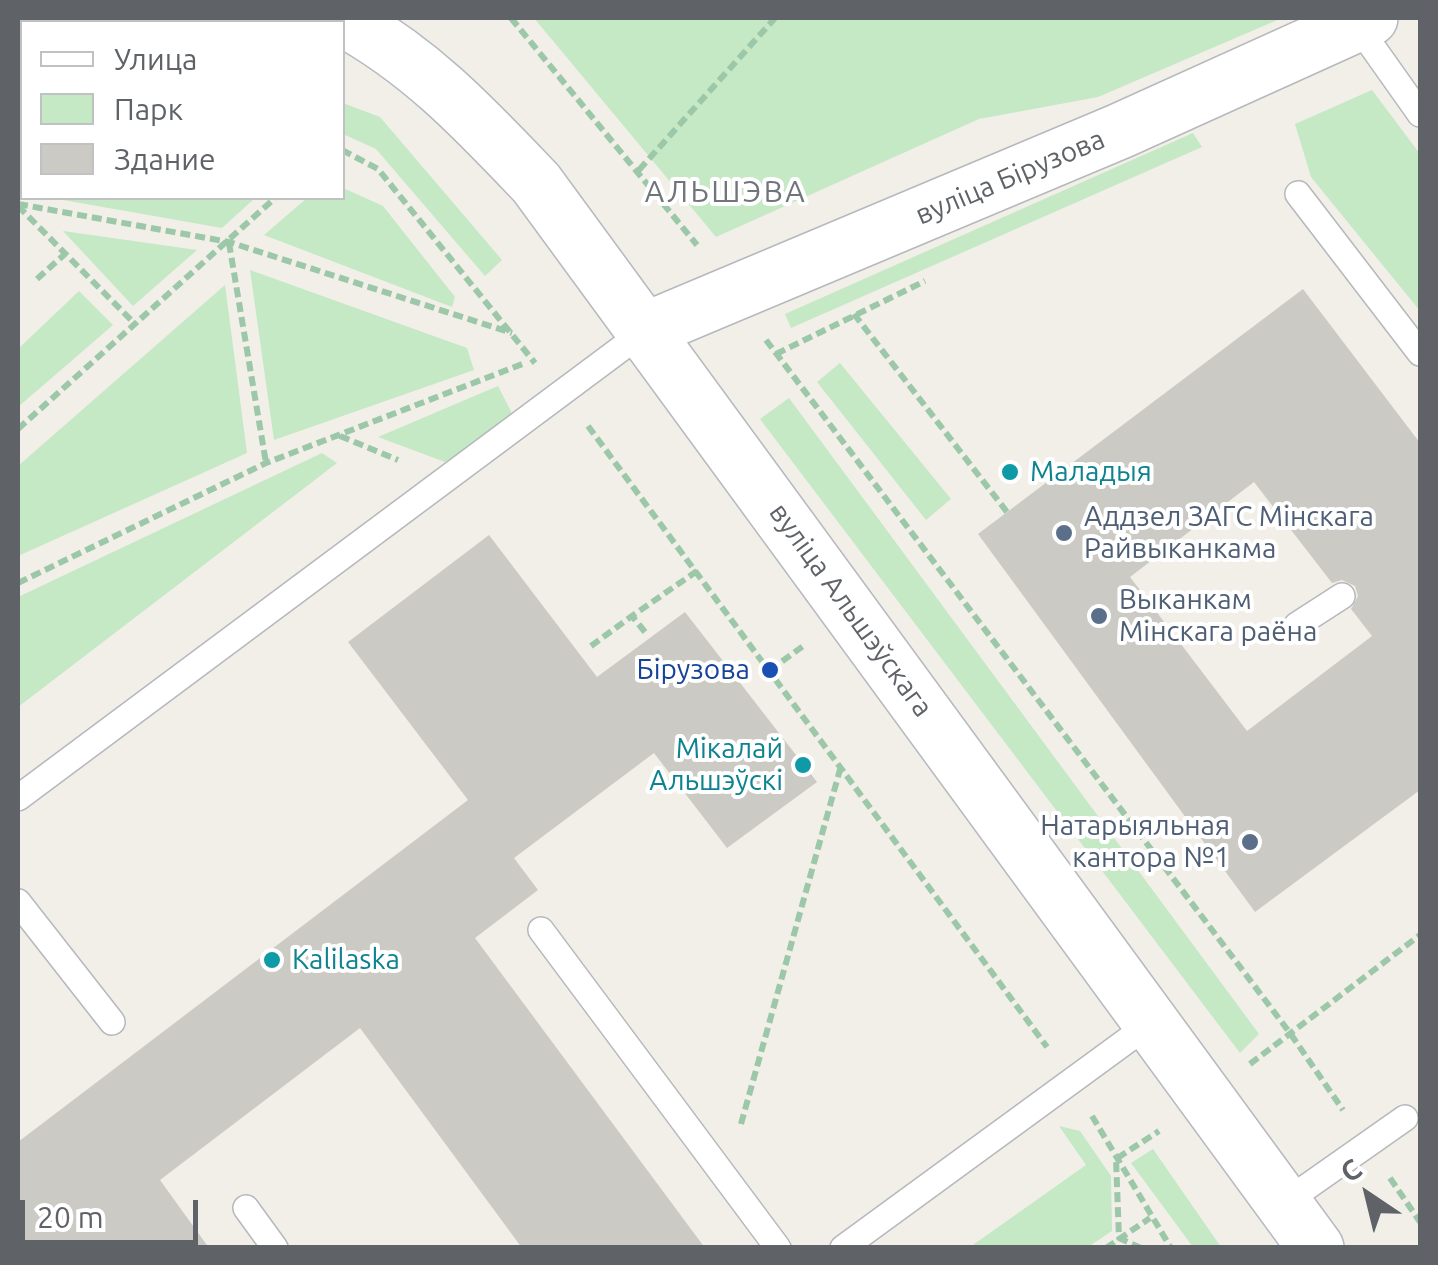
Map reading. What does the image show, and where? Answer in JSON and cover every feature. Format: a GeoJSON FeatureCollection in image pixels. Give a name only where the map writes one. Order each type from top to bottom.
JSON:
{"type":"FeatureCollection","features":[{"type":"Feature","properties":{"kind":"main road","name":"вуліца Альшэўскага"},"geometry":{"type":"LineString","coordinates":[[342,18],[394,46],[454,97],[536,183],[1316,1248]]}},
{"type":"Feature","properties":{"kind":"main road","name":"вуліца Бірузова"},"geometry":{"type":"LineString","coordinates":[[646,330],[1120,132],[1363,21]]}},
{"type":"Feature","properties":{"kind":"lane"},"geometry":{"type":"LineString","coordinates":[[1363,21],[1420,114]]}},
{"type":"Feature","properties":{"kind":"lane"},"geometry":{"type":"LineString","coordinates":[[1298,194],[1420,352]]}},
{"type":"Feature","properties":{"kind":"lane"},"geometry":{"type":"LineString","coordinates":[[18,798],[646,330]]}},
{"type":"Feature","properties":{"kind":"lane"},"geometry":{"type":"LineString","coordinates":[[1297,625],[1342,596]]}},
{"type":"Feature","properties":{"kind":"lane"},"geometry":{"type":"LineString","coordinates":[[18,902],[112,1022]]}},
{"type":"Feature","properties":{"kind":"lane"},"geometry":{"type":"LineString","coordinates":[[540,930],[778,1248]]}},
{"type":"Feature","properties":{"kind":"lane"},"geometry":{"type":"LineString","coordinates":[[843,1248],[1151,1023]]}},
{"type":"Feature","properties":{"kind":"lane"},"geometry":{"type":"LineString","coordinates":[[1284,1204],[1405,1118]]}},
{"type":"Feature","properties":{"kind":"lane"},"geometry":{"type":"LineString","coordinates":[[246,1208],[274,1248]]}},
{"type":"Feature","properties":{"kind":"path"},"geometry":{"type":"LineString","coordinates":[[512,18],[639,170],[732,292],[1290,1033],[1420,1222]]}},
{"type":"Feature","properties":{"kind":"path"},"geometry":{"type":"LineString","coordinates":[[639,170],[775,18]]}},
{"type":"Feature","properties":{"kind":"path"},"geometry":{"type":"LineString","coordinates":[[345,152],[378,168],[561,394],[697,571],[1072,1081],[1171,1248]]}},
{"type":"Feature","properties":{"kind":"path"},"geometry":{"type":"LineString","coordinates":[[18,429],[274,200]]}},
{"type":"Feature","properties":{"kind":"path"},"geometry":{"type":"LineString","coordinates":[[18,205],[229,242],[513,334]]}},
{"type":"Feature","properties":{"kind":"path"},"geometry":{"type":"LineString","coordinates":[[18,205],[137,326]]}},
{"type":"Feature","properties":{"kind":"path"},"geometry":{"type":"LineString","coordinates":[[229,242],[266,463]]}},
{"type":"Feature","properties":{"kind":"path"},"geometry":{"type":"LineString","coordinates":[[36,279],[65,254]]}},
{"type":"Feature","properties":{"kind":"path"},"geometry":{"type":"LineString","coordinates":[[854,314],[1007,512]]}},
{"type":"Feature","properties":{"kind":"path"},"geometry":{"type":"LineString","coordinates":[[18,583],[266,463],[532,360]]}},
{"type":"Feature","properties":{"kind":"path"},"geometry":{"type":"LineString","coordinates":[[339,435],[447,480]]}},
{"type":"Feature","properties":{"kind":"path"},"geometry":{"type":"LineString","coordinates":[[591,646],[697,571]]}},
{"type":"Feature","properties":{"kind":"path"},"geometry":{"type":"LineString","coordinates":[[632,616],[644,632]]}},
{"type":"Feature","properties":{"kind":"path"},"geometry":{"type":"LineString","coordinates":[[726,1178],[840,766]]}},
{"type":"Feature","properties":{"kind":"path"},"geometry":{"type":"LineString","coordinates":[[1290,1033],[1420,936]]}},
{"type":"Feature","properties":{"kind":"path"},"geometry":{"type":"LineString","coordinates":[[1116,1159],[1119,1238]]}},
{"type":"Feature","properties":{"kind":"path"},"geometry":{"type":"LineString","coordinates":[[1106,1248],[1150,1218]]}},
{"type":"Feature","properties":{"kind":"path"},"geometry":{"type":"LineString","coordinates":[[1119,1238],[1141,1248]]}},
{"type":"Feature","properties":{"kind":"green space"},"geometry":{"type":"Polygon","coordinates":[[[534,18],[1282,18],[1098,97],[979,119],[716,237],[534,18]]]}},
{"type":"Feature","properties":{"kind":"green space"},"geometry":{"type":"Polygon","coordinates":[[[18,48],[20,192],[18,191],[18,48]]]}},
{"type":"Feature","properties":{"kind":"green space"},"geometry":{"type":"Polygon","coordinates":[[[1372,90],[1420,154],[1420,311],[1311,177],[1295,124],[1372,90]]]}},
{"type":"Feature","properties":{"kind":"green space"},"geometry":{"type":"Polygon","coordinates":[[[345,104],[380,117],[502,260],[485,276],[376,149],[345,135],[345,104]]]}},
{"type":"Feature","properties":{"kind":"green space"},"geometry":{"type":"Polygon","coordinates":[[[1193,133],[1202,147],[791,328],[785,314],[1193,133]]]}},
{"type":"Feature","properties":{"kind":"green space"},"geometry":{"type":"Polygon","coordinates":[[[345,189],[383,206],[455,297],[452,307],[264,235],[305,200],[345,200],[345,189]]]}},
{"type":"Feature","properties":{"kind":"green space"},"geometry":{"type":"Polygon","coordinates":[[[63,200],[253,200],[222,228],[63,200]]]}},
{"type":"Feature","properties":{"kind":"green space"},"geometry":{"type":"Polygon","coordinates":[[[63,231],[197,250],[133,306],[63,231]]]}},
{"type":"Feature","properties":{"kind":"green space"},"geometry":{"type":"Polygon","coordinates":[[[250,270],[467,348],[474,370],[274,440],[250,270]]]}},
{"type":"Feature","properties":{"kind":"green space"},"geometry":{"type":"Polygon","coordinates":[[[225,285],[247,453],[18,556],[18,466],[225,285]]]}},
{"type":"Feature","properties":{"kind":"green space"},"geometry":{"type":"Polygon","coordinates":[[[79,291],[113,325],[18,407],[18,349],[79,291]]]}},
{"type":"Feature","properties":{"kind":"green space"},"geometry":{"type":"Polygon","coordinates":[[[840,363],[951,499],[926,520],[817,382],[840,363]]]}},
{"type":"Feature","properties":{"kind":"green space"},"geometry":{"type":"Polygon","coordinates":[[[498,386],[515,419],[445,462],[378,437],[498,386]]]}},
{"type":"Feature","properties":{"kind":"green space"},"geometry":{"type":"Polygon","coordinates":[[[789,398],[1259,1034],[1240,1053],[760,419],[789,398]]]}},
{"type":"Feature","properties":{"kind":"green space"},"geometry":{"type":"Polygon","coordinates":[[[322,453],[337,463],[18,707],[18,597],[322,453]]]}},
{"type":"Feature","properties":{"kind":"green space"},"geometry":{"type":"Polygon","coordinates":[[[1059,1126],[1080,1131],[1111,1176],[1112,1231],[1088,1247],[970,1247],[1086,1165],[1059,1126]]]}},
{"type":"Feature","properties":{"kind":"green space"},"geometry":{"type":"Polygon","coordinates":[[[1153,1149],[1221,1247],[1193,1247],[1131,1163],[1153,1149]]]}},
{"type":"Feature","properties":{"kind":"building","name":"Выканкам Мінскага раёна"},"geometry":{"type":"Polygon","coordinates":[[[1303,289],[1420,443],[1420,790],[1255,912],[978,534],[1303,289]],[[1254,482],[1130,577],[1247,731],[1372,636],[1351,609],[1358,596],[1355,586],[1342,580],[1332,583],[1254,482]]]}},
{"type":"Feature","properties":{"kind":"building"},"geometry":{"type":"Polygon","coordinates":[[[489,535],[597,677],[685,612],[817,782],[727,848],[654,753],[514,858],[538,890],[475,938],[705,1248],[522,1248],[360,1028],[160,1180],[209,1248],[18,1248],[18,1142],[468,800],[348,642],[489,535]]]}},
{"type":"Feature","properties":{"kind":"place","name":"Маладыя"},"geometry":{"type":"Point","coordinates":[1010,472]}},
{"type":"Feature","properties":{"kind":"place","name":"Аддзел ЗАГС Мінскага Райвыканкама"},"geometry":{"type":"Point","coordinates":[1064,533]}},
{"type":"Feature","properties":{"kind":"place","name":"Выканкам Мінскага раёна"},"geometry":{"type":"Point","coordinates":[1099,616]}},
{"type":"Feature","properties":{"kind":"place","name":"Бірузова"},"geometry":{"type":"Point","coordinates":[770,670]}},
{"type":"Feature","properties":{"kind":"place","name":"Мікалай Альшэўскі"},"geometry":{"type":"Point","coordinates":[803,765]}},
{"type":"Feature","properties":{"kind":"place","name":"Натарыяльная кантора №1"},"geometry":{"type":"Point","coordinates":[1250,842]}},
{"type":"Feature","properties":{"kind":"place","name":"Kalilaska"},"geometry":{"type":"Point","coordinates":[272,960]}},
{"type":"Feature","properties":{"kind":"district","name":"АЛЬШЭВА"},"geometry":{"type":"Point","coordinates":[726,192]}}]}
